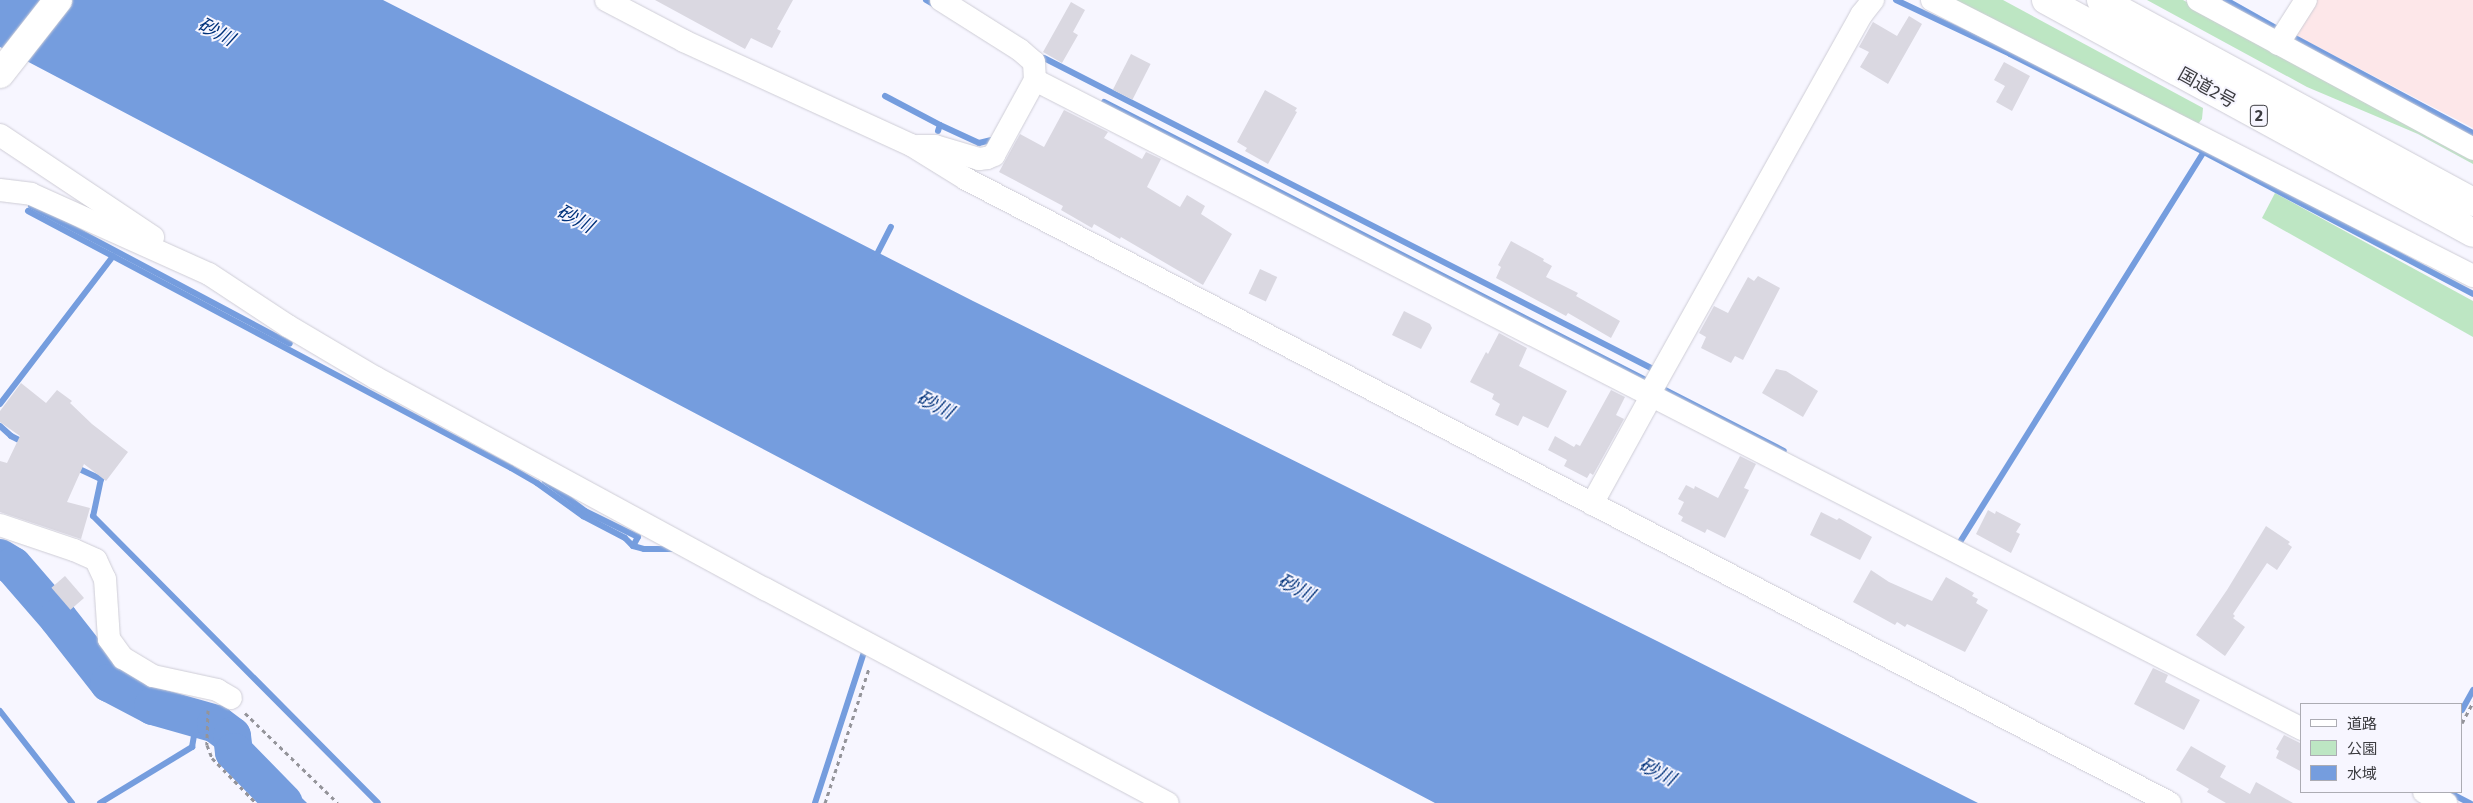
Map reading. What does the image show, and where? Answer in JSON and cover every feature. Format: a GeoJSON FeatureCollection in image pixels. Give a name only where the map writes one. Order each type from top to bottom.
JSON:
{"type":"FeatureCollection","features":[{"type":"Feature","properties":{"kind":"main road"},"geometry":{"type":"LineString","coordinates":[[0,74],[58,0]]}},
{"type":"Feature","properties":{"kind":"main road","name":"国道2号"},"geometry":{"type":"LineString","coordinates":[[2046,0],[2473,233]]}},
{"type":"Feature","properties":{"kind":"main road","name":"国道2号"},"geometry":{"type":"LineString","coordinates":[[2101,0],[2473,202]]}},
{"type":"Feature","properties":{"kind":"street"},"geometry":{"type":"LineString","coordinates":[[606,0],[684,40],[911,146],[966,179],[2170,803]]}},
{"type":"Feature","properties":{"kind":"street"},"geometry":{"type":"LineString","coordinates":[[911,146],[935,146],[979,159],[994,155],[1035,80],[1034,62],[1020,50],[941,0]]}},
{"type":"Feature","properties":{"kind":"street"},"geometry":{"type":"LineString","coordinates":[[1592,504],[1652,391],[1862,14],[1873,0]]}},
{"type":"Feature","properties":{"kind":"street"},"geometry":{"type":"LineString","coordinates":[[1932,0],[2473,276]]}},
{"type":"Feature","properties":{"kind":"street"},"geometry":{"type":"LineString","coordinates":[[2198,0],[2473,149]]}},
{"type":"Feature","properties":{"kind":"street"},"geometry":{"type":"LineString","coordinates":[[2278,44],[2306,0]]}},
{"type":"Feature","properties":{"kind":"street"},"geometry":{"type":"LineString","coordinates":[[1035,80],[1652,391],[2300,728]]}},
{"type":"Feature","properties":{"kind":"street"},"geometry":{"type":"LineString","coordinates":[[0,135],[288,326],[376,378],[765,589],[1168,803]]}},
{"type":"Feature","properties":{"kind":"street"},"geometry":{"type":"LineString","coordinates":[[0,190],[31,194],[209,274]]}},
{"type":"Feature","properties":{"kind":"street"},"geometry":{"type":"LineString","coordinates":[[0,525],[74,550],[96,560],[105,579],[109,640],[122,658],[153,676],[216,690],[231,698]]}},
{"type":"Feature","properties":{"kind":"street"},"geometry":{"type":"LineString","coordinates":[[2426,793],[2446,803]]}},
{"type":"Feature","properties":{"kind":"path"},"geometry":{"type":"LineString","coordinates":[[825,803],[872,661]]}},
{"type":"Feature","properties":{"kind":"path"},"geometry":{"type":"LineString","coordinates":[[231,698],[338,803]]}},
{"type":"Feature","properties":{"kind":"path"},"geometry":{"type":"LineString","coordinates":[[2463,721],[2473,702]]}},
{"type":"Feature","properties":{"kind":"path"},"geometry":{"type":"LineString","coordinates":[[209,714],[207,745],[212,758],[256,803]]}},
{"type":"Feature","properties":{"kind":"shaded area"},"geometry":{"type":"Polygon","coordinates":[[[2314,0],[2473,0],[2473,128],[2293,34],[2314,0]]]}},
{"type":"Feature","properties":{"kind":"green space"},"geometry":{"type":"Polygon","coordinates":[[[1947,0],[2003,0],[2203,108],[2202,119],[2198,124],[1947,0]]]}},
{"type":"Feature","properties":{"kind":"green space"},"geometry":{"type":"Polygon","coordinates":[[[2147,0],[2183,0],[2473,158],[2473,164],[2418,134],[2307,87],[2147,0]]]}},
{"type":"Feature","properties":{"kind":"green space"},"geometry":{"type":"Polygon","coordinates":[[[2275,193],[2473,301],[2473,337],[2262,218],[2275,193]]]}},
{"type":"Feature","properties":{"kind":"water","name":"砂川"},"geometry":{"type":"Polygon","coordinates":[[[0,0],[383,0],[973,301],[1978,803],[1435,803],[0,47],[0,0]]]}},
{"type":"Feature","properties":{"kind":"water"},"geometry":{"type":"Polygon","coordinates":[[[232,730],[307,803],[265,803],[217,754],[232,730]]]}},
{"type":"Feature","properties":{"kind":"building"},"geometry":{"type":"Polygon","coordinates":[[[655,0],[793,0],[777,29],[781,31],[772,48],[751,38],[745,49],[655,0]]]}},
{"type":"Feature","properties":{"kind":"building"},"geometry":{"type":"Polygon","coordinates":[[[1071,2],[1085,10],[1073,32],[1078,35],[1062,63],[1043,52],[1071,2]]]}},
{"type":"Feature","properties":{"kind":"building"},"geometry":{"type":"Polygon","coordinates":[[[1909,16],[1922,24],[1888,84],[1860,67],[1869,52],[1859,47],[1873,22],[1897,36],[1909,16]]]}},
{"type":"Feature","properties":{"kind":"building"},"geometry":{"type":"Polygon","coordinates":[[[1131,54],[1151,64],[1132,100],[1113,90],[1131,54]]]}},
{"type":"Feature","properties":{"kind":"building"},"geometry":{"type":"Polygon","coordinates":[[[2004,62],[2030,76],[2012,111],[1996,102],[2005,86],[1994,80],[2004,62]]]}},
{"type":"Feature","properties":{"kind":"building"},"geometry":{"type":"Polygon","coordinates":[[[1265,90],[1297,108],[1295,111],[1297,112],[1268,164],[1245,151],[1247,148],[1237,142],[1265,90]]]}},
{"type":"Feature","properties":{"kind":"building"},"geometry":{"type":"Polygon","coordinates":[[[1064,110],[1108,132],[1104,138],[1142,159],[1146,152],[1161,159],[1147,187],[1180,207],[1187,195],[1205,206],[1201,214],[1232,234],[1203,285],[1121,237],[1120,239],[1094,224],[1092,228],[1061,210],[1063,206],[999,172],[1020,134],[1044,147],[1064,110]]]}},
{"type":"Feature","properties":{"kind":"building"},"geometry":{"type":"Polygon","coordinates":[[[1511,241],[1544,259],[1543,261],[1552,266],[1546,277],[1578,293],[1576,296],[1620,321],[1611,338],[1568,313],[1566,316],[1496,278],[1501,267],[1498,265],[1511,241]]]}},
{"type":"Feature","properties":{"kind":"building"},"geometry":{"type":"Polygon","coordinates":[[[1260,269],[1277,277],[1266,302],[1249,293],[1260,269]]]}},
{"type":"Feature","properties":{"kind":"building"},"geometry":{"type":"Polygon","coordinates":[[[1758,276],[1780,288],[1743,360],[1735,356],[1731,363],[1701,348],[1706,337],[1699,333],[1714,306],[1728,313],[1748,277],[1754,281],[1758,276]]]}},
{"type":"Feature","properties":{"kind":"building"},"geometry":{"type":"Polygon","coordinates":[[[1404,311],[1430,324],[1432,328],[1421,349],[1392,335],[1404,311]]]}},
{"type":"Feature","properties":{"kind":"building"},"geometry":{"type":"Polygon","coordinates":[[[1499,333],[1527,348],[1519,366],[1567,391],[1548,428],[1523,416],[1518,426],[1495,415],[1500,404],[1492,399],[1494,394],[1470,382],[1486,352],[1488,354],[1499,333]]]}},
{"type":"Feature","properties":{"kind":"building"},"geometry":{"type":"Polygon","coordinates":[[[1776,369],[1786,371],[1818,391],[1803,417],[1762,393],[1776,369]]]}},
{"type":"Feature","properties":{"kind":"building"},"geometry":{"type":"Polygon","coordinates":[[[21,383],[46,403],[57,390],[72,401],[70,403],[92,424],[128,452],[106,481],[84,464],[67,502],[90,508],[81,539],[0,512],[0,461],[7,463],[20,436],[0,422],[0,411],[21,383]]]}},
{"type":"Feature","properties":{"kind":"building"},"geometry":{"type":"Polygon","coordinates":[[[1611,390],[1625,397],[1616,415],[1624,419],[1593,475],[1590,473],[1587,478],[1564,466],[1567,460],[1548,450],[1555,436],[1574,447],[1576,444],[1580,446],[1611,390]]]}},
{"type":"Feature","properties":{"kind":"building"},"geometry":{"type":"Polygon","coordinates":[[[1740,456],[1756,464],[1744,488],[1749,490],[1725,538],[1707,529],[1705,533],[1681,521],[1683,517],[1678,514],[1684,502],[1678,499],[1686,485],[1694,489],[1695,486],[1718,498],[1740,456]]]}},
{"type":"Feature","properties":{"kind":"building"},"geometry":{"type":"Polygon","coordinates":[[[1988,510],[1995,514],[1996,511],[2021,524],[2016,532],[2020,534],[2011,553],[1976,534],[1988,510]]]}},
{"type":"Feature","properties":{"kind":"building"},"geometry":{"type":"Polygon","coordinates":[[[1821,512],[1837,520],[1839,518],[1872,537],[1860,560],[1810,535],[1821,512]]]}},
{"type":"Feature","properties":{"kind":"building"},"geometry":{"type":"Polygon","coordinates":[[[2266,526],[2290,542],[2288,544],[2292,547],[2277,570],[2267,563],[2233,614],[2235,616],[2233,618],[2245,627],[2225,656],[2196,635],[2227,590],[2266,526]]]}},
{"type":"Feature","properties":{"kind":"building"},"geometry":{"type":"Polygon","coordinates":[[[1871,570],[1889,582],[1932,601],[1946,577],[1974,593],[1972,596],[1978,599],[1976,603],[1988,610],[1965,652],[1907,624],[1905,627],[1897,622],[1895,625],[1853,602],[1871,570]]]}},
{"type":"Feature","properties":{"kind":"building"},"geometry":{"type":"Polygon","coordinates":[[[65,576],[84,598],[70,610],[51,588],[65,576]]]}},
{"type":"Feature","properties":{"kind":"building"},"geometry":{"type":"Polygon","coordinates":[[[2153,668],[2168,675],[2165,682],[2200,700],[2184,730],[2134,704],[2153,668]]]}},
{"type":"Feature","properties":{"kind":"building"},"geometry":{"type":"Polygon","coordinates":[[[2284,735],[2300,743],[2300,771],[2276,758],[2279,751],[2276,749],[2284,735]]]}},
{"type":"Feature","properties":{"kind":"building"},"geometry":{"type":"Polygon","coordinates":[[[2191,746],[2226,766],[2220,777],[2250,794],[2256,782],[2293,803],[2226,803],[2207,792],[2209,789],[2176,770],[2191,746]]]}},
{"type":"Feature","properties":{"kind":"waterway"},"geometry":{"type":"LineString","coordinates":[[926,0],[938,7]]}},
{"type":"Feature","properties":{"kind":"waterway"},"geometry":{"type":"LineString","coordinates":[[1896,0],[2010,54],[2204,152],[2473,294]]}},
{"type":"Feature","properties":{"kind":"waterway"},"geometry":{"type":"LineString","coordinates":[[2226,0],[2281,31]]}},
{"type":"Feature","properties":{"kind":"waterway"},"geometry":{"type":"LineString","coordinates":[[2293,37],[2473,133]]}},
{"type":"Feature","properties":{"kind":"waterway"},"geometry":{"type":"LineString","coordinates":[[1044,58],[1655,370]]}},
{"type":"Feature","properties":{"kind":"waterway"},"geometry":{"type":"LineString","coordinates":[[885,96],[940,125]]}},
{"type":"Feature","properties":{"kind":"waterway"},"geometry":{"type":"LineString","coordinates":[[1104,102],[1784,451]]}},
{"type":"Feature","properties":{"kind":"waterway"},"geometry":{"type":"LineString","coordinates":[[938,131],[940,125],[979,143],[995,139]]}},
{"type":"Feature","properties":{"kind":"waterway"},"geometry":{"type":"LineString","coordinates":[[1960,542],[2206,149]]}},
{"type":"Feature","properties":{"kind":"waterway"},"geometry":{"type":"LineString","coordinates":[[31,206],[290,344]]}},
{"type":"Feature","properties":{"kind":"waterway"},"geometry":{"type":"LineString","coordinates":[[28,211],[511,468],[537,483],[583,516],[625,538],[633,546],[644,549],[673,549]]}},
{"type":"Feature","properties":{"kind":"waterway"},"geometry":{"type":"LineString","coordinates":[[875,258],[891,227]]}},
{"type":"Feature","properties":{"kind":"waterway"},"geometry":{"type":"LineString","coordinates":[[0,404],[113,256]]}},
{"type":"Feature","properties":{"kind":"waterway"},"geometry":{"type":"LineString","coordinates":[[0,426],[11,436],[25,443]]}},
{"type":"Feature","properties":{"kind":"waterway"},"geometry":{"type":"LineString","coordinates":[[75,467],[101,479],[93,516],[378,803]]}},
{"type":"Feature","properties":{"kind":"waterway"},"geometry":{"type":"LineString","coordinates":[[545,481],[585,511],[638,537],[633,546]]}},
{"type":"Feature","properties":{"kind":"waterway"},"geometry":{"type":"LineString","coordinates":[[0,558],[13,566],[58,618],[109,683],[153,706],[216,724],[232,736],[234,752],[284,803]]}},
{"type":"Feature","properties":{"kind":"waterway"},"geometry":{"type":"LineString","coordinates":[[815,803],[864,652]]}},
{"type":"Feature","properties":{"kind":"waterway"},"geometry":{"type":"LineString","coordinates":[[2463,708],[2473,690]]}},
{"type":"Feature","properties":{"kind":"waterway"},"geometry":{"type":"LineString","coordinates":[[0,711],[72,803]]}},
{"type":"Feature","properties":{"kind":"waterway"},"geometry":{"type":"LineString","coordinates":[[100,803],[192,747],[197,720]]}},
{"type":"Feature","properties":{"kind":"waterway"},"geometry":{"type":"LineString","coordinates":[[2450,793],[2470,803]]}}]}
